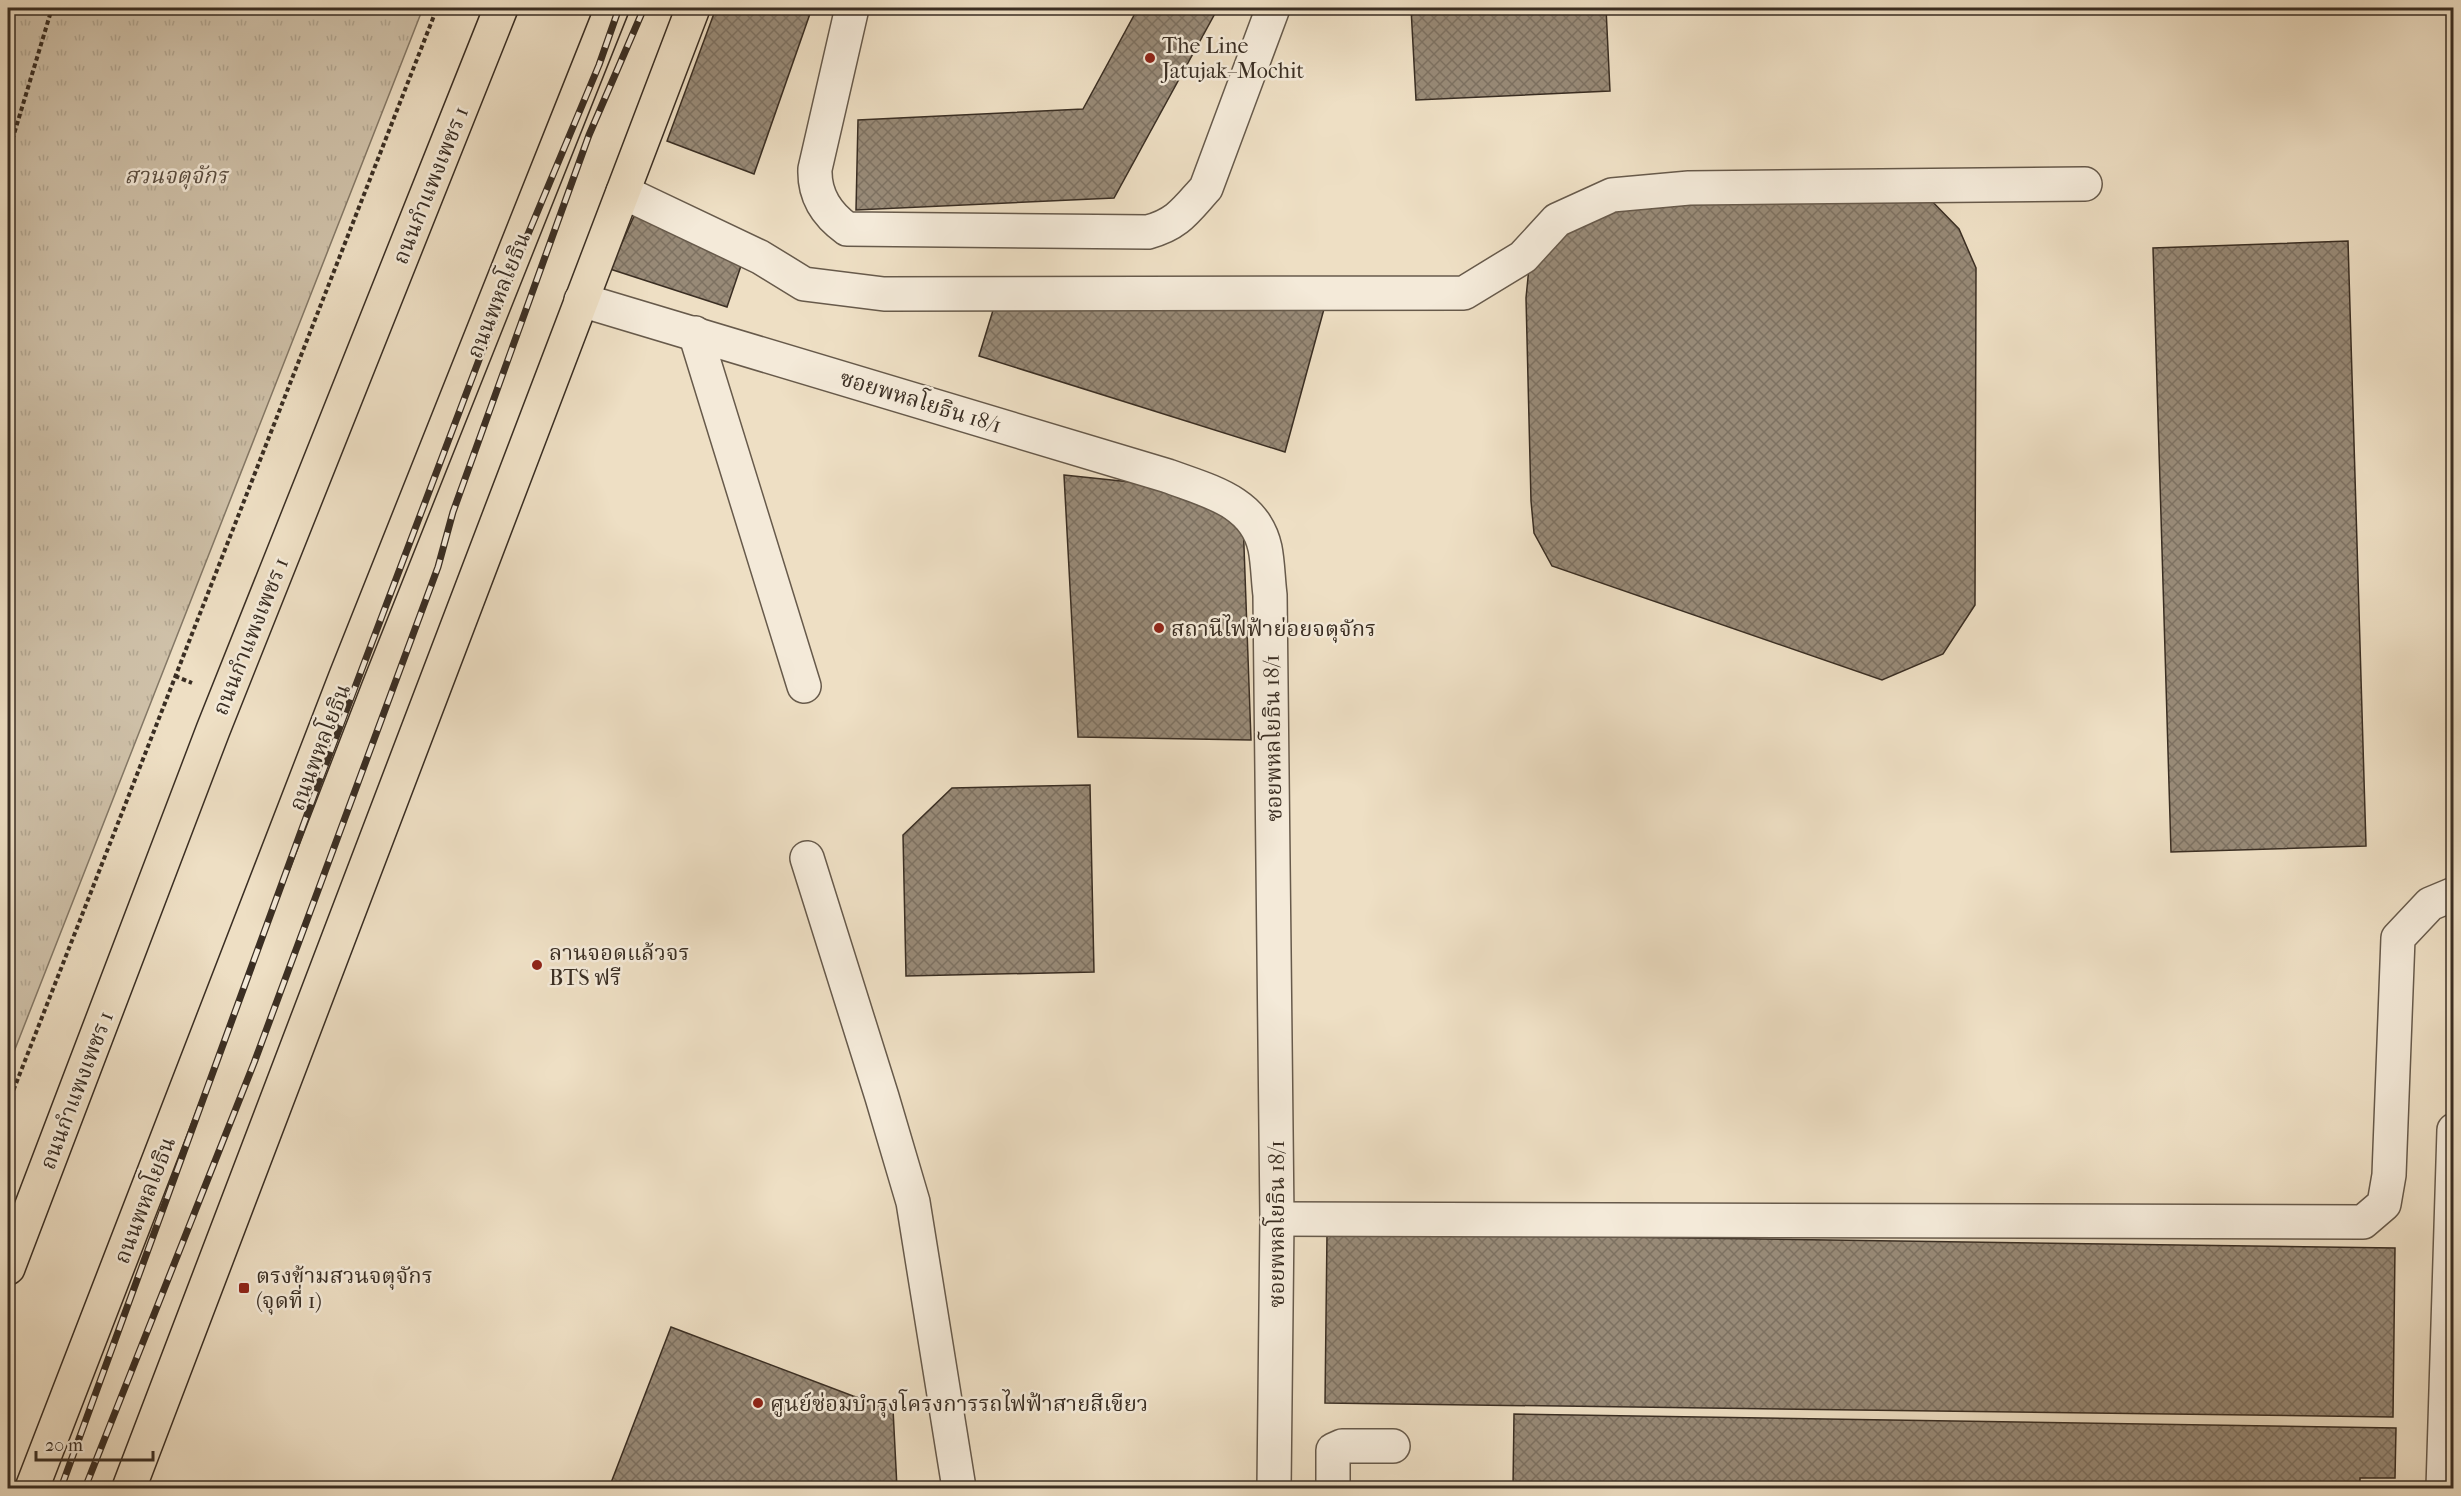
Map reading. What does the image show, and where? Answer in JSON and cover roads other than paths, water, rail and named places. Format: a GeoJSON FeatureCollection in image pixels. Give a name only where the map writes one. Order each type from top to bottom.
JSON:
{"type":"FeatureCollection","features":[{"type":"Feature","properties":{"kind":"main road","name":"ถนนกำแพงเพชร 1"},"geometry":{"type":"LineString","coordinates":[[8,1268],[223,704],[501,8]]}},
{"type":"Feature","properties":{"kind":"main road","name":"ถนนพหลโยธิน"},"geometry":{"type":"LineString","coordinates":[[32,1488],[346,676],[612,8]]}},
{"type":"Feature","properties":{"kind":"main road"},"geometry":{"type":"LineString","coordinates":[[129,1488],[693,8]]}},
{"type":"Feature","properties":{"kind":"street"},"geometry":{"type":"LineString","coordinates":[[852,8],[815,169],[816,188],[828,212],[836,221],[847,229],[1148,232],[1167,227],[1186,211],[1206,188],[1273,8]]}},
{"type":"Feature","properties":{"kind":"street"},"geometry":{"type":"LineString","coordinates":[[623,192],[760,257],[804,284],[884,294],[1464,293],[1523,257],[1557,220],[1612,195],[1689,188],[2085,184]]}},
{"type":"Feature","properties":{"kind":"street","name":"ซอยพหลโยธิน 18/1"},"geometry":{"type":"LineString","coordinates":[[581,300],[1168,476],[1228,498],[1254,519],[1264,546],[1270,595],[1278,1219],[1274,1488]]}},
{"type":"Feature","properties":{"kind":"street"},"geometry":{"type":"LineString","coordinates":[[695,333],[804,686]]}},
{"type":"Feature","properties":{"kind":"street"},"geometry":{"type":"LineString","coordinates":[[807,858],[913,1202],[959,1488]]}},
{"type":"Feature","properties":{"kind":"street"},"geometry":{"type":"LineString","coordinates":[[1278,1219],[2363,1222],[2384,1204],[2389,1175],[2398,938],[2430,904],[2454,894]]}},
{"type":"Feature","properties":{"kind":"street"},"geometry":{"type":"LineString","coordinates":[[2443,1488],[2454,1130]]}},
{"type":"Feature","properties":{"kind":"street"},"geometry":{"type":"LineString","coordinates":[[1333,1488],[1333,1450],[1342,1446],[1393,1446]]}},
{"type":"Feature","properties":{"kind":"railway"},"geometry":{"type":"LineString","coordinates":[[61,1488],[315,793],[513,270],[599,65],[619,8]]}},
{"type":"Feature","properties":{"kind":"railway"},"geometry":{"type":"LineString","coordinates":[[85,1488],[254,1063],[438,567],[453,512],[589,135],[644,8]]}},
{"type":"Feature","properties":{"kind":"place","name":"The Line Jatujak–Mochit"},"geometry":{"type":"Point","coordinates":[1150,58]}},
{"type":"Feature","properties":{"kind":"place","name":"สถานีไฟฟ้าย่อยจตุจักร"},"geometry":{"type":"Point","coordinates":[1159,628]}},
{"type":"Feature","properties":{"kind":"place","name":"ลานจอดแล้วจร BTS ฟรี"},"geometry":{"type":"Point","coordinates":[537,965]}},
{"type":"Feature","properties":{"kind":"place","name":"ตรงข้ามสวนจตุจักร (จุดที่ 1)"},"geometry":{"type":"Point","coordinates":[244,1288]}},
{"type":"Feature","properties":{"kind":"place","name":"ศูนย์ซ่อมบำรุงโครงการรถไฟฟ้าสายสีเขียว"},"geometry":{"type":"Point","coordinates":[758,1403]}},
{"type":"Feature","properties":{"kind":"park label","name":"สวนจตุจักร"},"geometry":{"type":"Point","coordinates":[176,175]}}]}
